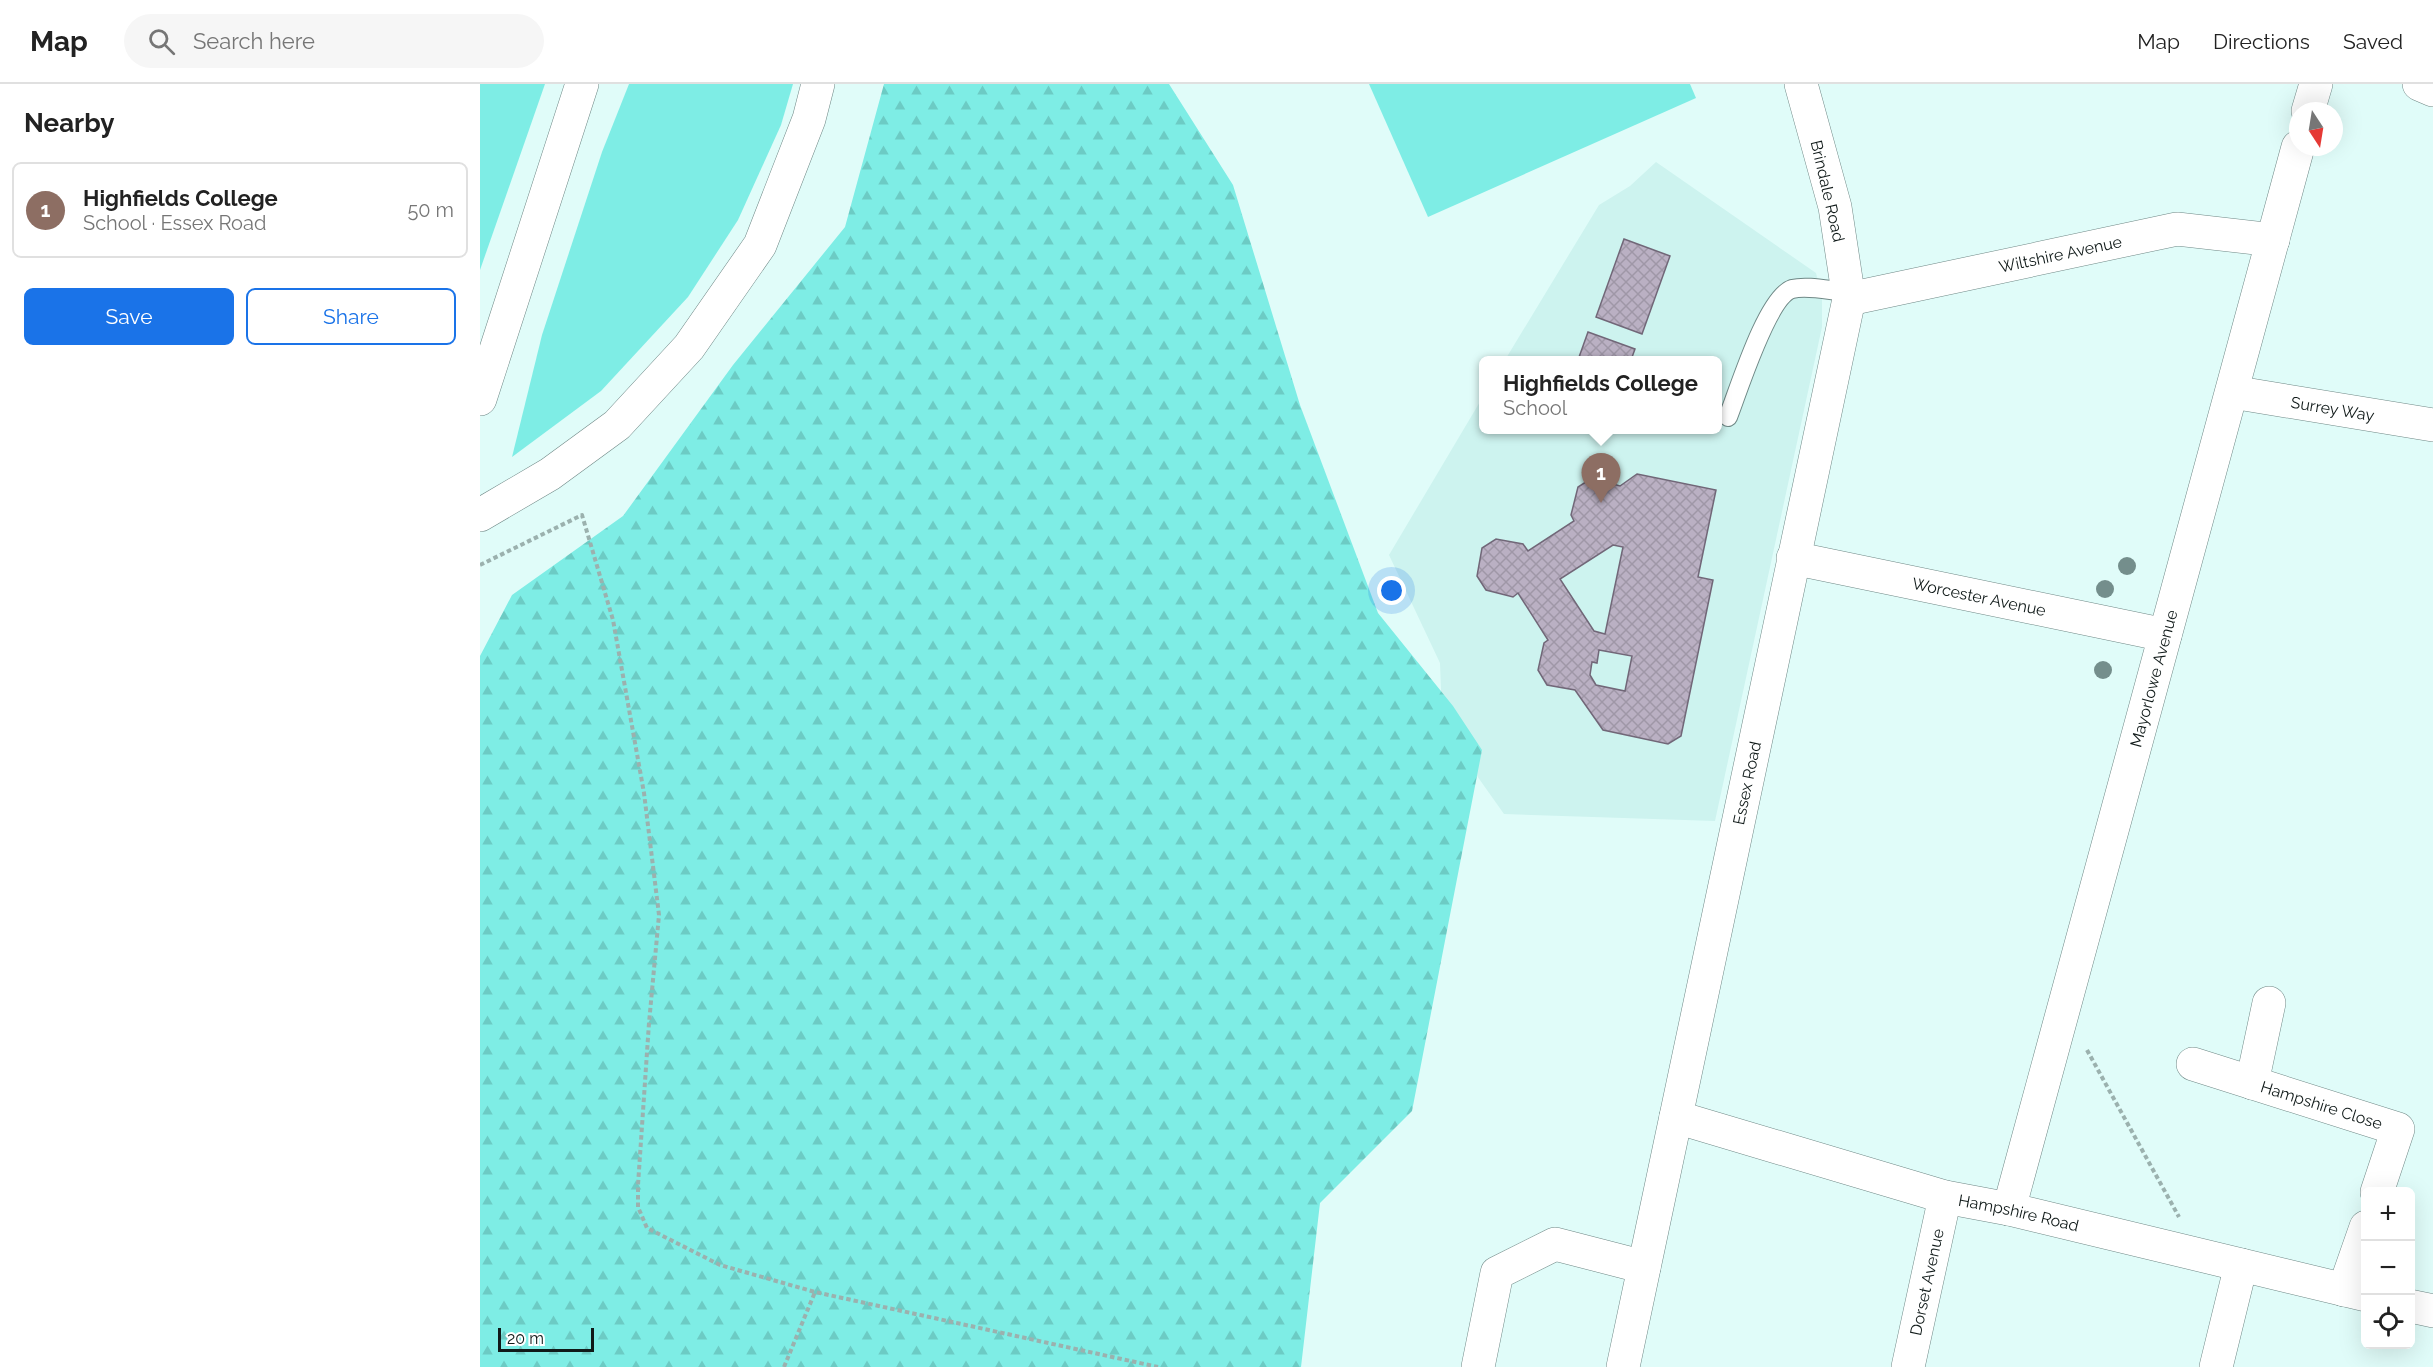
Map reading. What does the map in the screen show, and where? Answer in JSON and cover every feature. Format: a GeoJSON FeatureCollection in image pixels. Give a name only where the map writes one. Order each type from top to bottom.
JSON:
{"type":"FeatureCollection","features":[{"type":"Feature","properties":{"kind":"main road"},"geometry":{"type":"LineString","coordinates":[[480,399],[582,84]]}},
{"type":"Feature","properties":{"kind":"main road"},"geometry":{"type":"LineString","coordinates":[[480,515],[550,474],[617,425],[689,347],[760,245],[809,119],[818,84]]}},
{"type":"Feature","properties":{"kind":"main road","name":"Brindale Road"},"geometry":{"type":"LineString","coordinates":[[1801,84],[1835,207],[1849,296]]}},
{"type":"Feature","properties":{"kind":"main road"},"geometry":{"type":"LineString","coordinates":[[2311,102],[2316,84]]}},
{"type":"Feature","properties":{"kind":"main road"},"geometry":{"type":"LineString","coordinates":[[2419,84],[2433,90]]}},
{"type":"Feature","properties":{"kind":"main road","name":"Mayorlowe Avenue"},"geometry":{"type":"LineString","coordinates":[[2009,1209],[2296,156]]}},
{"type":"Feature","properties":{"kind":"main road","name":"Wiltshire Avenue"},"geometry":{"type":"LineString","coordinates":[[1849,296],[2177,229],[2273,240]]}},
{"type":"Feature","properties":{"kind":"main road","name":"Essex Road"},"geometry":{"type":"LineString","coordinates":[[1623,1367],[1849,296]]}},
{"type":"Feature","properties":{"kind":"main road","name":"Surrey Way"},"geometry":{"type":"LineString","coordinates":[[2232,392],[2433,425]]}},
{"type":"Feature","properties":{"kind":"main road","name":"Worcester Avenue"},"geometry":{"type":"LineString","coordinates":[[1793,558],[2165,635]]}},
{"type":"Feature","properties":{"kind":"main road","name":"Hampshire Close"},"geometry":{"type":"LineString","coordinates":[[2252,1083],[2269,1003]]}},
{"type":"Feature","properties":{"kind":"main road","name":"Hampshire Close"},"geometry":{"type":"LineString","coordinates":[[2193,1064],[2398,1128],[2378,1187]]}},
{"type":"Feature","properties":{"kind":"main road","name":"Hampshire Road"},"geometry":{"type":"LineString","coordinates":[[1676,1117],[1945,1197],[2009,1209],[2355,1293]]}},
{"type":"Feature","properties":{"kind":"main road","name":"Dorset Avenue"},"geometry":{"type":"LineString","coordinates":[[1908,1367],[1945,1197]]}},
{"type":"Feature","properties":{"kind":"main road"},"geometry":{"type":"LineString","coordinates":[[2355,1293],[2364,1241]]}},
{"type":"Feature","properties":{"kind":"main road"},"geometry":{"type":"LineString","coordinates":[[1478,1367],[1497,1273],[1555,1244],[1644,1267]]}},
{"type":"Feature","properties":{"kind":"main road"},"geometry":{"type":"LineString","coordinates":[[2216,1367],[2241,1265]]}},
{"type":"Feature","properties":{"kind":"main road"},"geometry":{"type":"LineString","coordinates":[[2415,1307],[2433,1311]]}},
{"type":"Feature","properties":{"kind":"lane"},"geometry":{"type":"LineString","coordinates":[[1728,417],[1755,344],[1782,296],[1791,290],[1806,288],[1849,296]]}},
{"type":"Feature","properties":{"kind":"path"},"geometry":{"type":"LineString","coordinates":[[480,565],[582,515],[614,620],[644,793],[659,915],[638,1185],[638,1208],[646,1228],[720,1266],[815,1292],[1158,1367]]}},
{"type":"Feature","properties":{"kind":"path"},"geometry":{"type":"LineString","coordinates":[[2064,1007],[2200,1255]]}},
{"type":"Feature","properties":{"kind":"path"},"geometry":{"type":"LineString","coordinates":[[784,1367],[815,1292]]}},
{"type":"Feature","properties":{"kind":"shaded area"},"geometry":{"type":"Polygon","coordinates":[[[1656,162],[1816,273],[1822,297],[1822,327],[1715,821],[1504,814],[1448,735],[1442,714],[1440,663],[1389,555],[1479,403],[1479,434],[1722,434],[1722,356],[1507,356],[1599,205],[1630,186],[1656,162]]]}},
{"type":"Feature","properties":{"kind":"green space"},"geometry":{"type":"Polygon","coordinates":[[[480,84],[545,84],[480,270],[480,84]]]}},
{"type":"Feature","properties":{"kind":"green space"},"geometry":{"type":"Polygon","coordinates":[[[629,84],[793,84],[781,125],[738,220],[688,297],[601,391],[512,457],[542,335],[602,152],[629,84]]]}},
{"type":"Feature","properties":{"kind":"green space"},"geometry":{"type":"Polygon","coordinates":[[[884,84],[1169,84],[1233,185],[1300,405],[1378,613],[1453,706],[1482,750],[1412,1111],[1320,1203],[1301,1367],[480,1367],[480,656],[512,595],[623,516],[733,365],[845,227],[884,84]]]}},
{"type":"Feature","properties":{"kind":"green space"},"geometry":{"type":"Polygon","coordinates":[[[1369,84],[1690,84],[1696,98],[1428,217],[1369,84]]]}},
{"type":"Feature","properties":{"kind":"building"},"geometry":{"type":"Polygon","coordinates":[[[1624,239],[1670,256],[1642,334],[1596,317],[1624,239]]]}},
{"type":"Feature","properties":{"kind":"building"},"geometry":{"type":"Polygon","coordinates":[[[1588,332],[1635,349],[1632,356],[1579,356],[1588,332]]]}},
{"type":"Feature","properties":{"kind":"building"},"geometry":{"type":"Polygon","coordinates":[[[1637,474],[1716,490],[1698,577],[1713,580],[1681,736],[1668,744],[1603,730],[1575,690],[1547,685],[1538,670],[1544,643],[1548,640],[1518,593],[1513,597],[1486,590],[1477,576],[1482,548],[1496,539],[1523,544],[1528,551],[1574,521],[1571,515],[1578,487],[1592,478],[1620,486],[1637,474]],[[1613,545],[1560,579],[1594,631],[1605,634],[1623,547],[1613,545]],[[1599,650],[1597,663],[1592,662],[1590,675],[1596,685],[1625,691],[1632,656],[1599,650]]]}},
{"type":"Feature","properties":{"kind":"place","name":"Highfields College"},"geometry":{"type":"Point","coordinates":[1601,503]}}]}
